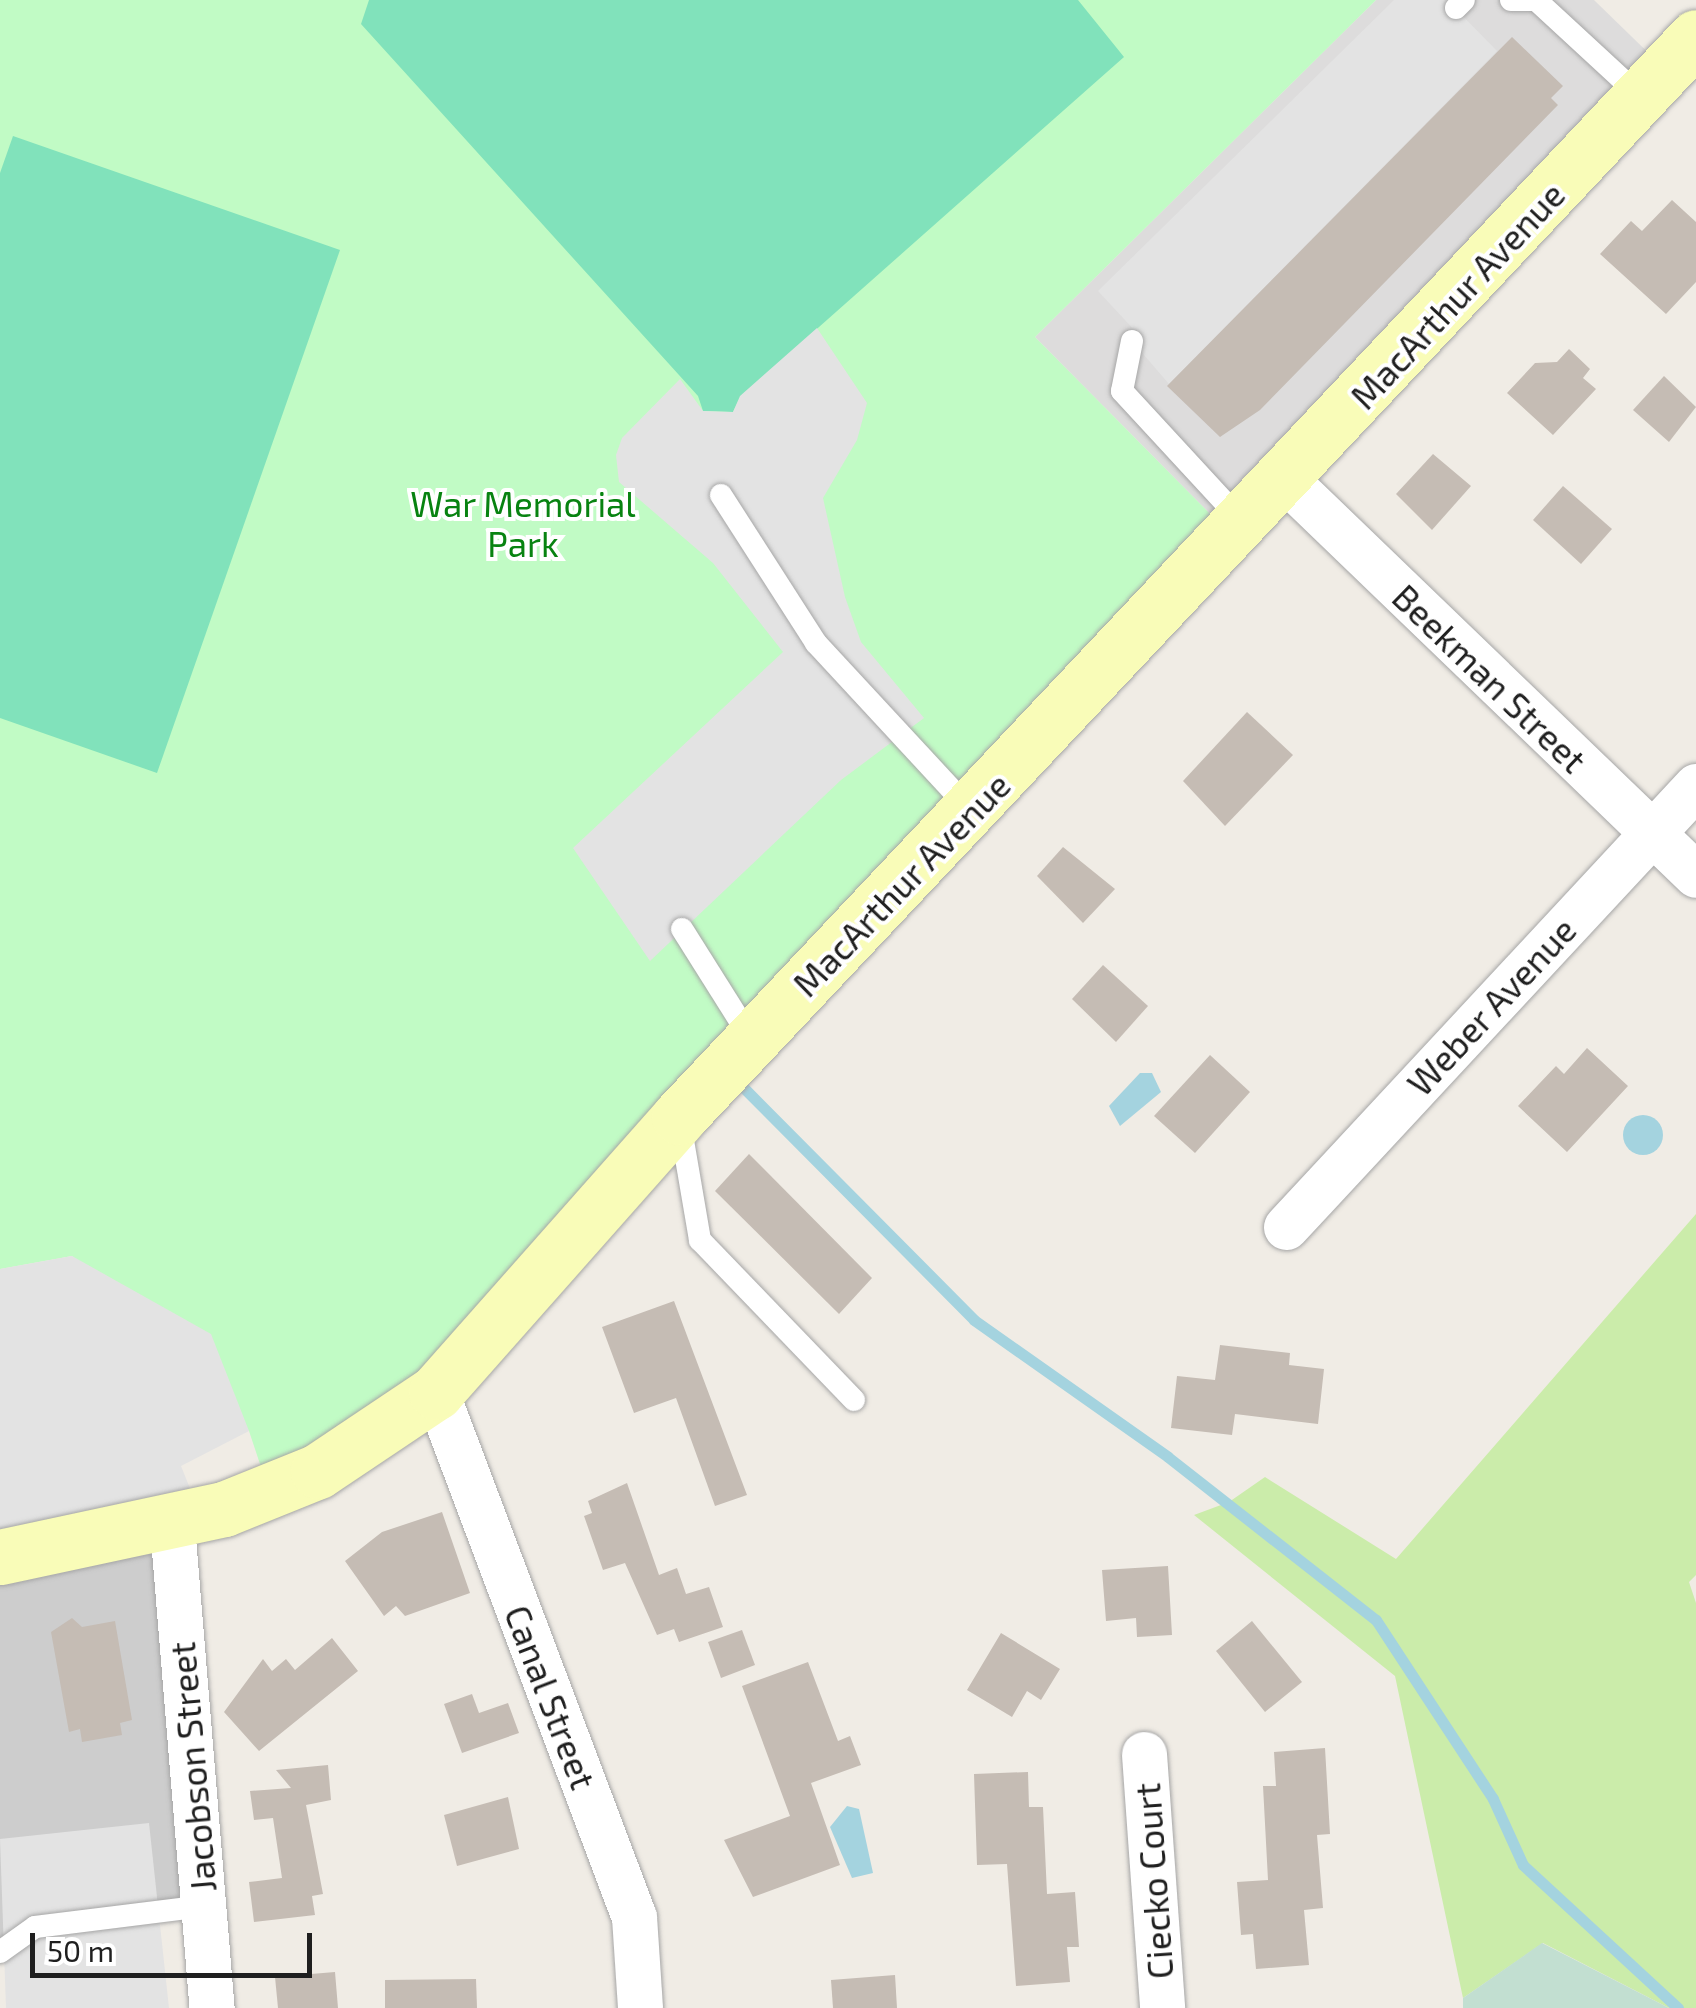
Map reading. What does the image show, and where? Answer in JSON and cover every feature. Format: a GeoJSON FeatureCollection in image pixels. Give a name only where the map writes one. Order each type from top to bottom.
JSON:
{"type":"FeatureCollection","features":[{"type":"Feature","properties":{"kind":"street","name":"MacArthur Avenue"},"geometry":{"type":"LineString","coordinates":[[0,1557],[172,1526],[318,1471],[436,1392],[680,1116],[1245,524],[1696,38]]}},
{"type":"Feature","properties":{"kind":"street","name":"Beekman Street"},"geometry":{"type":"LineString","coordinates":[[1286,480],[1696,875]]}},
{"type":"Feature","properties":{"kind":"street","name":"Weber Avenue"},"geometry":{"type":"LineString","coordinates":[[1286,1227],[1696,786]]}},
{"type":"Feature","properties":{"kind":"street","name":"Canal Street"},"geometry":{"type":"LineString","coordinates":[[436,1392],[634,1918],[640,2008]]}},
{"type":"Feature","properties":{"kind":"street","name":"Jacobson Street"},"geometry":{"type":"LineString","coordinates":[[172,1526],[212,2008]]}},
{"type":"Feature","properties":{"kind":"street","name":"Ciecko Court"},"geometry":{"type":"LineString","coordinates":[[1144,1754],[1162,2008]]}},
{"type":"Feature","properties":{"kind":"lane"},"geometry":{"type":"LineString","coordinates":[[1510,0],[1536,0],[1641,97]]}},
{"type":"Feature","properties":{"kind":"lane"},"geometry":{"type":"LineString","coordinates":[[1132,341],[1122,391],[1245,524]]}},
{"type":"Feature","properties":{"kind":"lane"},"geometry":{"type":"LineString","coordinates":[[721,494],[816,643],[972,810]]}},
{"type":"Feature","properties":{"kind":"lane"},"geometry":{"type":"LineString","coordinates":[[682,930],[752,1040]]}},
{"type":"Feature","properties":{"kind":"lane"},"geometry":{"type":"LineString","coordinates":[[680,1116],[700,1240],[854,1400]]}},
{"type":"Feature","properties":{"kind":"lane"},"geometry":{"type":"LineString","coordinates":[[0,1952],[35,1926],[203,1906]]}},
{"type":"Feature","properties":{"kind":"shaded area"},"geometry":{"type":"Polygon","coordinates":[[[1376,0],[1594,0],[1667,71],[1233,537],[1035,337],[1376,0]]]}},
{"type":"Feature","properties":{"kind":"shaded area"},"geometry":{"type":"Polygon","coordinates":[[[1394,0],[1447,0],[1497,51],[1169,384],[1132,341],[1138,334],[1098,291],[1394,0]]]}},
{"type":"Feature","properties":{"kind":"shaded area"},"geometry":{"type":"Polygon","coordinates":[[[817,328],[867,403],[857,440],[823,498],[845,597],[861,642],[924,718],[841,780],[650,961],[573,848],[783,652],[713,563],[619,482],[616,455],[622,438],[680,379],[703,411],[733,412],[740,396],[817,328]]]}},
{"type":"Feature","properties":{"kind":"shaded area"},"geometry":{"type":"Polygon","coordinates":[[[72,1256],[211,1334],[249,1431],[181,1466],[201,1516],[0,1557],[0,1269],[72,1256]]]}},
{"type":"Feature","properties":{"kind":"shaded area"},"geometry":{"type":"Polygon","coordinates":[[[172,1526],[203,1906],[0,1952],[0,1557],[172,1526]]]}},
{"type":"Feature","properties":{"kind":"shaded area"},"geometry":{"type":"Polygon","coordinates":[[[149,1823],[169,2008],[6,2008],[0,1839],[149,1823]]]}},
{"type":"Feature","properties":{"kind":"green space","name":"War Memorial Park"},"geometry":{"type":"Polygon","coordinates":[[[0,0],[1376,0],[1035,337],[1233,537],[436,1392],[269,1491],[249,1431],[72,1256],[0,1269],[0,0]]]}},
{"type":"Feature","properties":{"kind":"green space"},"geometry":{"type":"Polygon","coordinates":[[[369,0],[1078,0],[1124,57],[741,396],[733,412],[703,411],[698,396],[361,24],[369,0]]]}},
{"type":"Feature","properties":{"kind":"green space"},"geometry":{"type":"Polygon","coordinates":[[[13,136],[340,250],[157,773],[0,718],[0,173],[13,136]]]}},
{"type":"Feature","properties":{"kind":"green space"},"geometry":{"type":"Polygon","coordinates":[[[1696,1214],[1696,1575],[1689,1582],[1696,1603],[1696,2008],[1669,2008],[1543,1943],[1463,1998],[1395,1676],[1194,1515],[1229,1502],[1265,1477],[1396,1559],[1696,1214]]]}},
{"type":"Feature","properties":{"kind":"green space"},"geometry":{"type":"Polygon","coordinates":[[[1542,1943],[1669,2008],[1463,2008],[1463,1998],[1542,1943]]]}},
{"type":"Feature","properties":{"kind":"water"},"geometry":{"type":"Polygon","coordinates":[[[1140,1073],[1152,1073],[1161,1092],[1120,1126],[1109,1106],[1140,1073]]]}},
{"type":"Feature","properties":{"kind":"water"},"geometry":{"type":"Polygon","coordinates":[[[1643,1115],[1657,1121],[1663,1135],[1657,1149],[1643,1155],[1629,1149],[1623,1135],[1629,1121],[1643,1115]]]}},
{"type":"Feature","properties":{"kind":"water"},"geometry":{"type":"Polygon","coordinates":[[[847,1806],[859,1809],[873,1873],[852,1878],[830,1827],[847,1806]]]}},
{"type":"Feature","properties":{"kind":"building"},"geometry":{"type":"Polygon","coordinates":[[[1512,37],[1563,86],[1551,98],[1558,105],[1260,410],[1220,437],[1167,386],[1512,37]]]}},
{"type":"Feature","properties":{"kind":"building"},"geometry":{"type":"Polygon","coordinates":[[[1672,200],[1696,222],[1696,282],[1666,314],[1600,254],[1631,221],[1642,231],[1672,200]]]}},
{"type":"Feature","properties":{"kind":"building"},"geometry":{"type":"Polygon","coordinates":[[[1569,349],[1590,369],[1583,378],[1596,389],[1553,435],[1507,393],[1535,363],[1557,362],[1569,349]]]}},
{"type":"Feature","properties":{"kind":"building"},"geometry":{"type":"Polygon","coordinates":[[[1664,376],[1696,407],[1669,442],[1633,410],[1664,376]]]}},
{"type":"Feature","properties":{"kind":"building"},"geometry":{"type":"Polygon","coordinates":[[[1433,454],[1471,486],[1432,530],[1396,494],[1433,454]]]}},
{"type":"Feature","properties":{"kind":"building"},"geometry":{"type":"Polygon","coordinates":[[[1563,486],[1612,529],[1581,564],[1533,520],[1563,486]]]}},
{"type":"Feature","properties":{"kind":"building"},"geometry":{"type":"Polygon","coordinates":[[[1247,712],[1293,755],[1225,826],[1183,781],[1247,712]]]}},
{"type":"Feature","properties":{"kind":"building"},"geometry":{"type":"Polygon","coordinates":[[[1063,847],[1115,889],[1083,923],[1037,876],[1063,847]]]}},
{"type":"Feature","properties":{"kind":"building"},"geometry":{"type":"Polygon","coordinates":[[[1103,965],[1148,1006],[1116,1042],[1072,999],[1103,965]]]}},
{"type":"Feature","properties":{"kind":"building"},"geometry":{"type":"Polygon","coordinates":[[[1587,1048],[1628,1086],[1567,1152],[1518,1106],[1556,1066],[1564,1074],[1587,1048]]]}},
{"type":"Feature","properties":{"kind":"building"},"geometry":{"type":"Polygon","coordinates":[[[1210,1055],[1250,1092],[1195,1153],[1154,1116],[1210,1055]]]}},
{"type":"Feature","properties":{"kind":"building"},"geometry":{"type":"Polygon","coordinates":[[[749,1154],[872,1278],[839,1314],[715,1191],[749,1154]]]}},
{"type":"Feature","properties":{"kind":"building"},"geometry":{"type":"Polygon","coordinates":[[[674,1301],[747,1495],[715,1506],[676,1398],[634,1413],[602,1327],[674,1301]]]}},
{"type":"Feature","properties":{"kind":"building"},"geometry":{"type":"Polygon","coordinates":[[[1220,1345],[1290,1353],[1289,1365],[1324,1369],[1318,1424],[1235,1414],[1232,1435],[1171,1428],[1177,1376],[1215,1380],[1220,1345]]]}},
{"type":"Feature","properties":{"kind":"building"},"geometry":{"type":"Polygon","coordinates":[[[627,1483],[659,1575],[677,1568],[686,1594],[709,1587],[723,1627],[679,1642],[674,1629],[657,1635],[625,1563],[603,1570],[584,1516],[592,1513],[588,1501],[627,1483]]]}},
{"type":"Feature","properties":{"kind":"building"},"geometry":{"type":"Polygon","coordinates":[[[442,1512],[470,1593],[405,1616],[396,1606],[384,1616],[345,1561],[382,1532],[442,1512]]]}},
{"type":"Feature","properties":{"kind":"building"},"geometry":{"type":"Polygon","coordinates":[[[1168,1566],[1172,1635],[1137,1637],[1136,1618],[1106,1621],[1102,1570],[1168,1566]]]}},
{"type":"Feature","properties":{"kind":"building"},"geometry":{"type":"Polygon","coordinates":[[[72,1618],[82,1627],[115,1621],[132,1720],[120,1723],[122,1735],[82,1742],[80,1729],[69,1732],[51,1632],[72,1618]]]}},
{"type":"Feature","properties":{"kind":"building"},"geometry":{"type":"Polygon","coordinates":[[[1252,1621],[1302,1682],[1265,1712],[1216,1651],[1252,1621]]]}},
{"type":"Feature","properties":{"kind":"building"},"geometry":{"type":"Polygon","coordinates":[[[742,1630],[755,1665],[721,1678],[708,1642],[742,1630]]]}},
{"type":"Feature","properties":{"kind":"building"},"geometry":{"type":"Polygon","coordinates":[[[1001,1633],[1060,1669],[1041,1700],[1027,1691],[1012,1717],[967,1690],[1001,1633]]]}},
{"type":"Feature","properties":{"kind":"building"},"geometry":{"type":"Polygon","coordinates":[[[332,1638],[358,1671],[259,1751],[224,1712],[263,1659],[272,1671],[286,1659],[295,1670],[332,1638]]]}},
{"type":"Feature","properties":{"kind":"building"},"geometry":{"type":"Polygon","coordinates":[[[808,1662],[838,1741],[850,1736],[861,1765],[811,1783],[840,1865],[753,1897],[724,1840],[790,1816],[742,1686],[808,1662]]]}},
{"type":"Feature","properties":{"kind":"building"},"geometry":{"type":"Polygon","coordinates":[[[472,1694],[479,1713],[508,1703],[519,1733],[462,1753],[444,1704],[472,1694]]]}},
{"type":"Feature","properties":{"kind":"building"},"geometry":{"type":"Polygon","coordinates":[[[1325,1748],[1330,1834],[1317,1835],[1323,1908],[1304,1910],[1309,1965],[1256,1969],[1253,1934],[1241,1935],[1237,1882],[1268,1880],[1263,1786],[1276,1786],[1274,1752],[1325,1748]]]}},
{"type":"Feature","properties":{"kind":"building"},"geometry":{"type":"Polygon","coordinates":[[[328,1765],[331,1800],[306,1805],[323,1894],[312,1896],[315,1915],[254,1922],[249,1882],[282,1878],[273,1818],[254,1820],[250,1791],[291,1788],[276,1770],[328,1765]]]}},
{"type":"Feature","properties":{"kind":"building"},"geometry":{"type":"Polygon","coordinates":[[[1028,1772],[1029,1807],[1043,1807],[1047,1894],[1075,1892],[1079,1947],[1067,1947],[1070,1982],[1016,1986],[1007,1864],[977,1865],[974,1774],[1028,1772]]]}},
{"type":"Feature","properties":{"kind":"building"},"geometry":{"type":"Polygon","coordinates":[[[508,1797],[519,1849],[457,1866],[444,1815],[508,1797]]]}},
{"type":"Feature","properties":{"kind":"building"},"geometry":{"type":"Polygon","coordinates":[[[335,1972],[338,2008],[278,2008],[275,1977],[335,1972]]]}},
{"type":"Feature","properties":{"kind":"building"},"geometry":{"type":"Polygon","coordinates":[[[895,1975],[897,2008],[833,2008],[831,1980],[895,1975]]]}},
{"type":"Feature","properties":{"kind":"building"},"geometry":{"type":"Polygon","coordinates":[[[476,1979],[477,2008],[385,2008],[385,1980],[476,1979]]]}},
{"type":"Feature","properties":{"kind":"waterway"},"geometry":{"type":"LineString","coordinates":[[735,1079],[974,1320],[1168,1457],[1376,1620],[1493,1799],[1523,1865],[1678,2008]]}}]}
